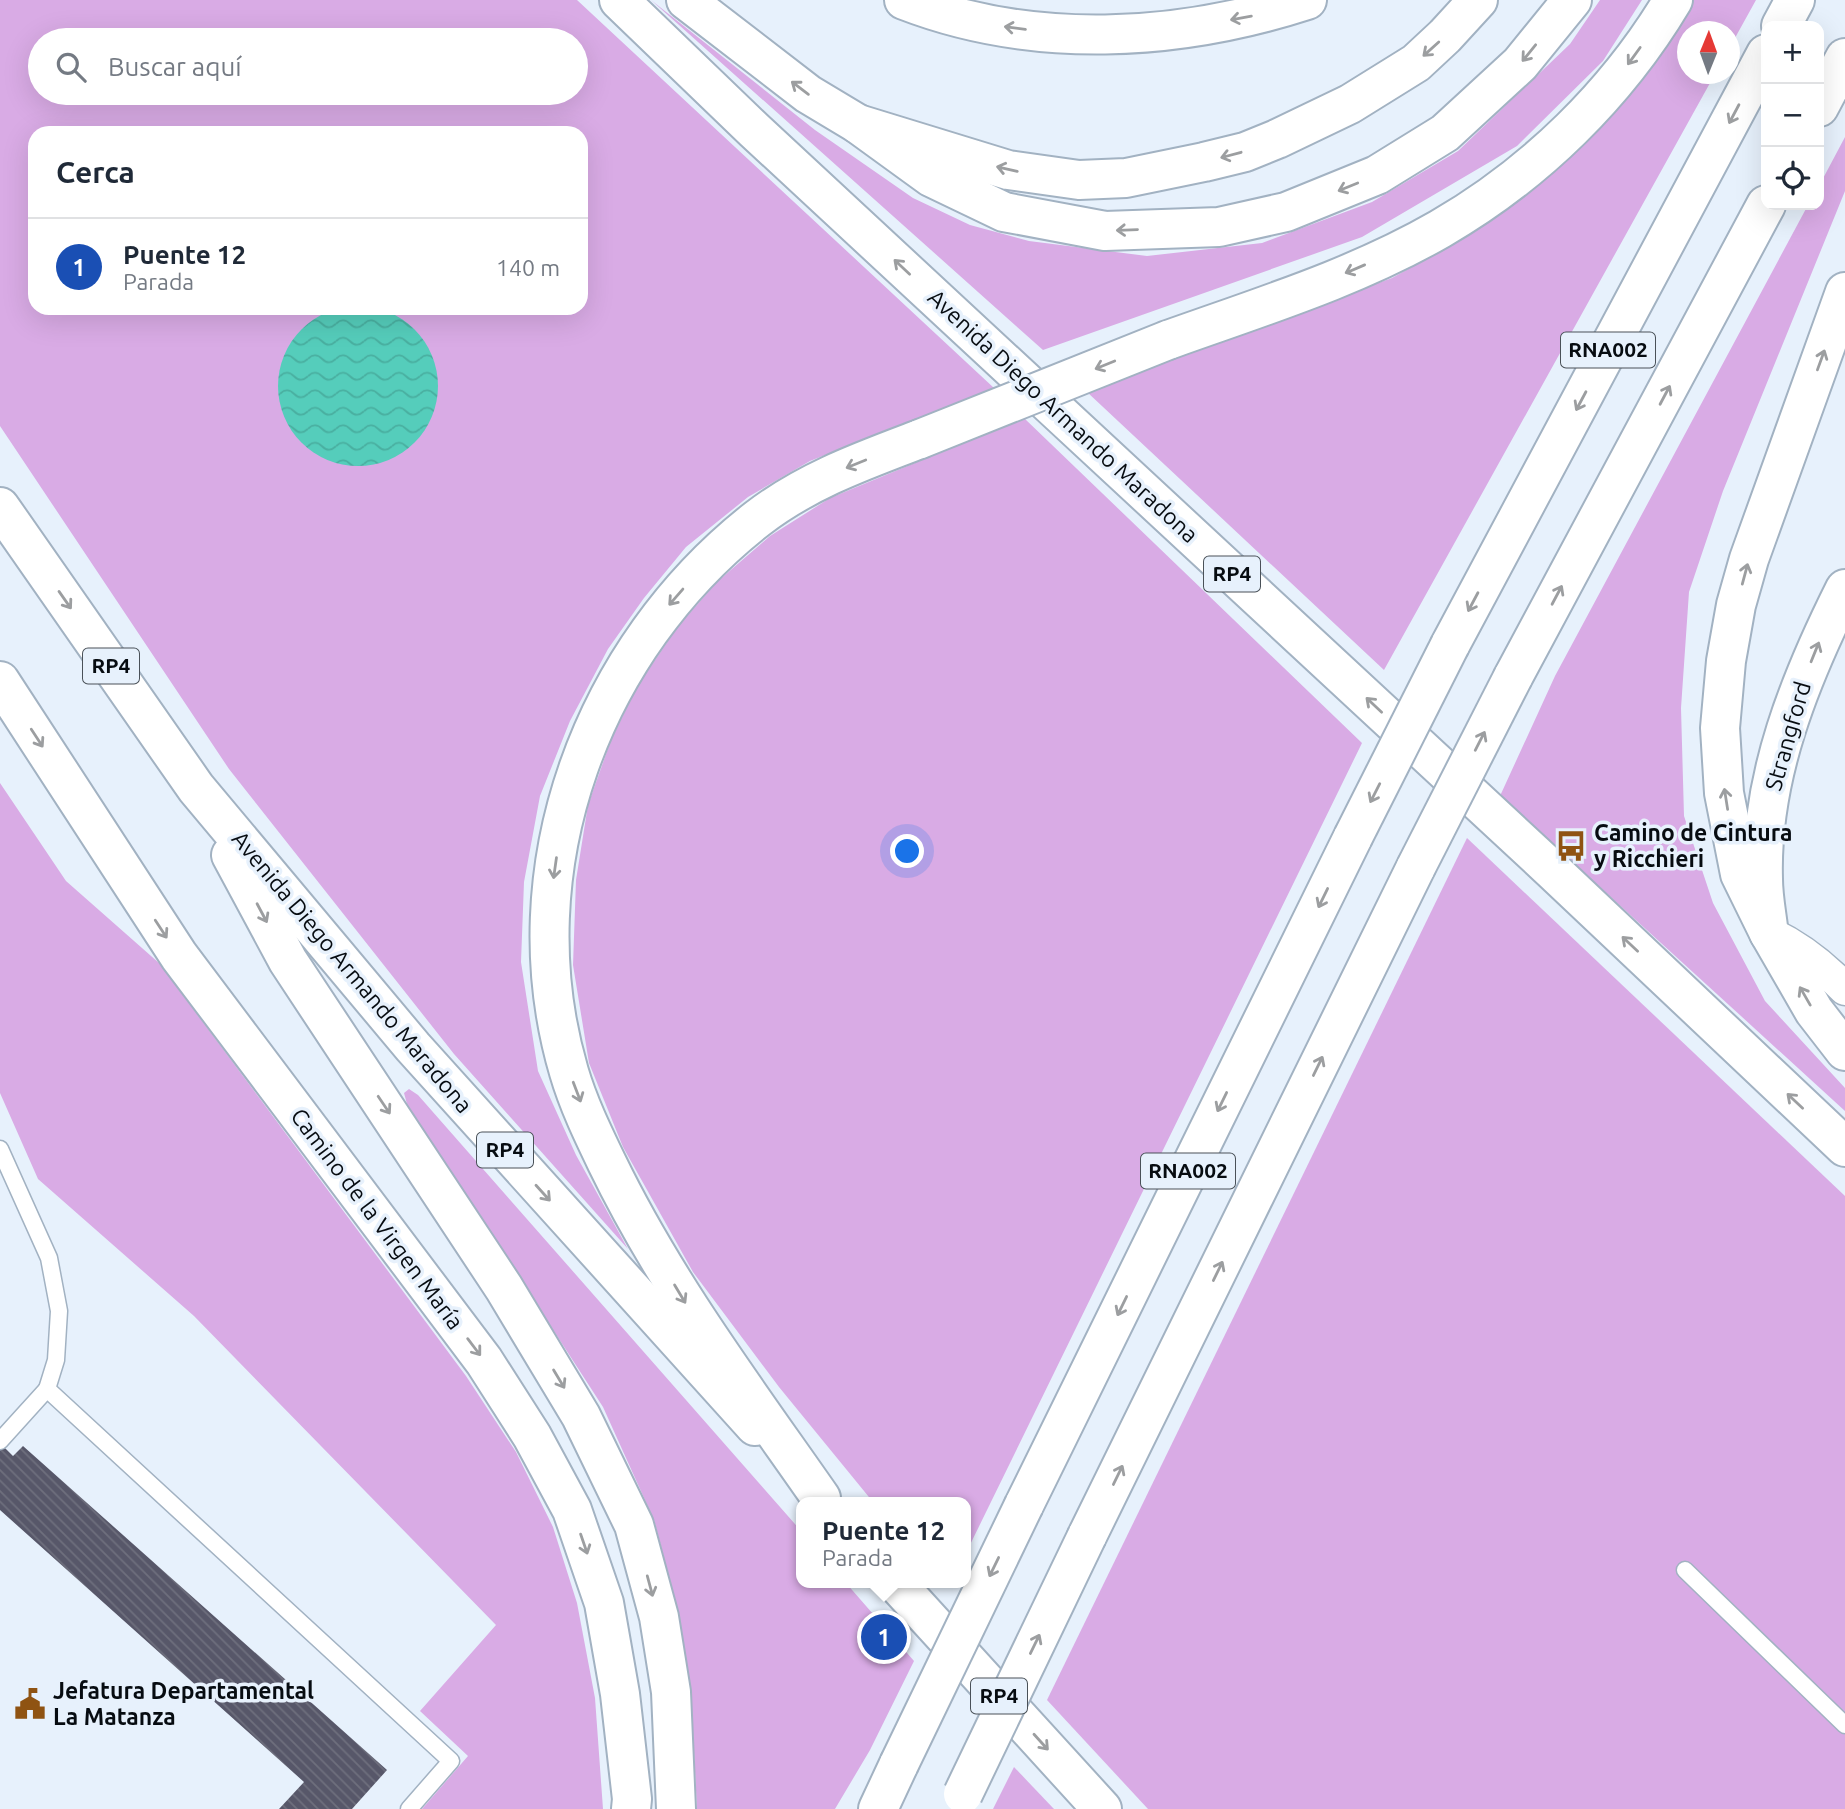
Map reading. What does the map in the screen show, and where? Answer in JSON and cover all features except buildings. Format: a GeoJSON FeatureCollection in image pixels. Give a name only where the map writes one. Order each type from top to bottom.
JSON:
{"type":"FeatureCollection","features":[{"type":"Feature","properties":{"kind":"main road","name":"Avenida Diego Armando Maradona"},"geometry":{"type":"LineString","coordinates":[[620,0],[754,130],[1543,862],[1845,1147]]}},
{"type":"Feature","properties":{"kind":"main road"},"geometry":{"type":"LineString","coordinates":[[686,0],[808,94],[858,124],[931,177],[1004,212],[1105,231],[1219,227],[1286,212],[1377,175],[1445,133],[1520,64],[1572,0]]}},
{"type":"Feature","properties":{"kind":"main road"},"geometry":{"type":"LineString","coordinates":[[904,0],[1007,28],[1096,36],[1172,31],[1261,15],[1307,0]]}},
{"type":"Feature","properties":{"kind":"main road"},"geometry":{"type":"LineString","coordinates":[[858,124],[1008,170],[1079,180],[1126,178],[1245,152],[1350,104],[1416,63],[1446,36],[1478,0]]}},
{"type":"Feature","properties":{"kind":"main road"},"geometry":{"type":"LineString","coordinates":[[821,1497],[692,1313],[631,1211],[592,1131],[569,1074],[556,1016],[549,954],[554,874],[566,801],[617,679],[661,614],[701,567],[758,518],[819,478],[1168,340],[1296,295],[1378,260],[1439,229],[1498,192],[1555,146],[1610,89],[1673,0]]}},
{"type":"Feature","properties":{"kind":"main road"},"geometry":{"type":"LineString","coordinates":[[1784,21],[1795,0]]}},
{"type":"Feature","properties":{"kind":"main road"},"geometry":{"type":"LineString","coordinates":[[1824,98],[1845,58]]}},
{"type":"Feature","properties":{"kind":"main road","name":"RNA002"},"geometry":{"type":"LineString","coordinates":[[878,1809],[1024,1505],[1353,836],[1450,645],[1761,63]]}},
{"type":"Feature","properties":{"kind":"main road","name":"RNA002"},"geometry":{"type":"LineString","coordinates":[[960,1801],[1087,1536],[1416,867],[1513,677],[1763,210]]}},
{"type":"Feature","properties":{"kind":"main road"},"geometry":{"type":"LineString","coordinates":[[1845,292],[1749,559],[1726,661],[1720,727],[1724,793],[1740,874],[1769,933],[1814,1011],[1845,1051]]}},
{"type":"Feature","properties":{"kind":"main road","name":"Avenida Diego Armando Maradona"},"geometry":{"type":"LineString","coordinates":[[0,506],[196,788],[413,1047],[820,1497]]}},
{"type":"Feature","properties":{"kind":"main road","name":"Strangford"},"geometry":{"type":"LineString","coordinates":[[1769,933],[1763,879],[1766,824],[1774,768],[1796,699],[1822,634],[1845,589]]}},
{"type":"Feature","properties":{"kind":"main road","name":"Camino de la Virgen María"},"geometry":{"type":"LineString","coordinates":[[0,681],[179,956],[484,1360],[532,1436],[572,1510],[604,1602],[620,1694],[631,1809]]}},
{"type":"Feature","properties":{"kind":"main road"},"geometry":{"type":"LineString","coordinates":[[196,788],[288,961],[504,1288],[582,1416],[634,1525],[659,1617],[671,1692],[676,1809]]}},
{"type":"Feature","properties":{"kind":"main road","name":"RP4"},"geometry":{"type":"LineString","coordinates":[[901,1588],[1102,1809]]}},
{"type":"Feature","properties":{"kind":"street"},"geometry":{"type":"LineString","coordinates":[[1769,933],[1793,944],[1821,964],[1845,989]]}},
{"type":"Feature","properties":{"kind":"lane"},"geometry":{"type":"LineString","coordinates":[[0,1149],[49,1258],[59,1311],[57,1360],[47,1389],[0,1441]]}},
{"type":"Feature","properties":{"kind":"lane"},"geometry":{"type":"LineString","coordinates":[[47,1389],[451,1761],[409,1809]]}},
{"type":"Feature","properties":{"kind":"lane"},"geometry":{"type":"LineString","coordinates":[[1685,1570],[1845,1725]]}},
{"type":"Feature","properties":{"kind":"shaded area"},"geometry":{"type":"Polygon","coordinates":[[[0,0],[577,0],[994,388],[810,461],[748,497],[686,547],[644,598],[608,649],[570,721],[540,796],[524,882],[521,962],[538,1071],[576,1155],[628,1249],[454,1054],[229,769],[0,426],[0,0]]]}},
{"type":"Feature","properties":{"kind":"shaded area"},"geometry":{"type":"Polygon","coordinates":[[[651,0],[815,130],[913,198],[970,225],[1029,241],[1147,256],[1262,243],[1372,202],[1458,151],[1570,44],[1600,0],[1642,0],[1603,61],[1517,146],[1362,237],[1043,350],[651,0]]]}},
{"type":"Feature","properties":{"kind":"shaded area"},"geometry":{"type":"Polygon","coordinates":[[[1692,0],[1756,0],[1740,29],[1740,21],[1680,21],[1692,0]]]}},
{"type":"Feature","properties":{"kind":"shaded area"},"geometry":{"type":"Polygon","coordinates":[[[1677,27],[1677,84],[1709,84],[1384,670],[1087,392],[1392,278],[1448,247],[1508,206],[1669,41],[1677,27]]]}},
{"type":"Feature","properties":{"kind":"shaded area"},"geometry":{"type":"Polygon","coordinates":[[[1845,137],[1845,191],[1723,491],[1689,592],[1681,708],[1684,816],[1713,903],[1765,1001],[1845,1088],[1845,1111],[1500,796],[1555,676],[1805,210],[1824,210],[1824,177],[1845,137]]]}},
{"type":"Feature","properties":{"kind":"shaded area"},"geometry":{"type":"Polygon","coordinates":[[[1024,418],[1362,743],[971,1543],[971,1497],[869,1497],[779,1387],[693,1272],[623,1147],[589,1063],[573,965],[576,880],[588,805],[611,740],[638,685],[679,625],[718,581],[770,536],[830,498],[1024,418]]]}},
{"type":"Feature","properties":{"kind":"shaded area"},"geometry":{"type":"Polygon","coordinates":[[[0,783],[66,881],[159,963],[466,1376],[516,1452],[553,1527],[577,1603],[595,1698],[603,1809],[422,1809],[468,1756],[420,1711],[496,1625],[194,1316],[38,1179],[0,1093],[0,783]]]}},
{"type":"Feature","properties":{"kind":"shaded area"},"geometry":{"type":"Polygon","coordinates":[[[1467,838],[1845,1196],[1845,1809],[1148,1809],[1047,1700],[1467,838]]]}},
{"type":"Feature","properties":{"kind":"shaded area"},"geometry":{"type":"Polygon","coordinates":[[[409,1089],[418,1095],[796,1525],[796,1588],[850,1588],[914,1661],[870,1750],[835,1809],[697,1809],[691,1695],[679,1614],[654,1520],[603,1407],[407,1104],[404,1093],[409,1089]]]}},
{"type":"Feature","properties":{"kind":"shaded area"},"geometry":{"type":"Polygon","coordinates":[[[1014,1767],[1054,1809],[993,1809],[1014,1767]]]}},
{"type":"Feature","properties":{"kind":"water"},"geometry":{"type":"Polygon","coordinates":[[[321,315],[395,315],[415,329],[425,341],[437,370],[437,402],[425,431],[403,453],[374,465],[342,465],[313,453],[291,431],[279,402],[279,370],[284,355],[301,329],[321,315]]]}},
{"type":"Feature","properties":{"kind":"place","name":"Camino de Cintura y Ricchieri"},"geometry":{"type":"Point","coordinates":[1571,846]}},
{"type":"Feature","properties":{"kind":"place","name":"Puente 12"},"geometry":{"type":"Point","coordinates":[884,1637]}},
{"type":"Feature","properties":{"kind":"place","name":"Jefatura Departamental La Matanza"},"geometry":{"type":"Point","coordinates":[30,1704]}}]}
